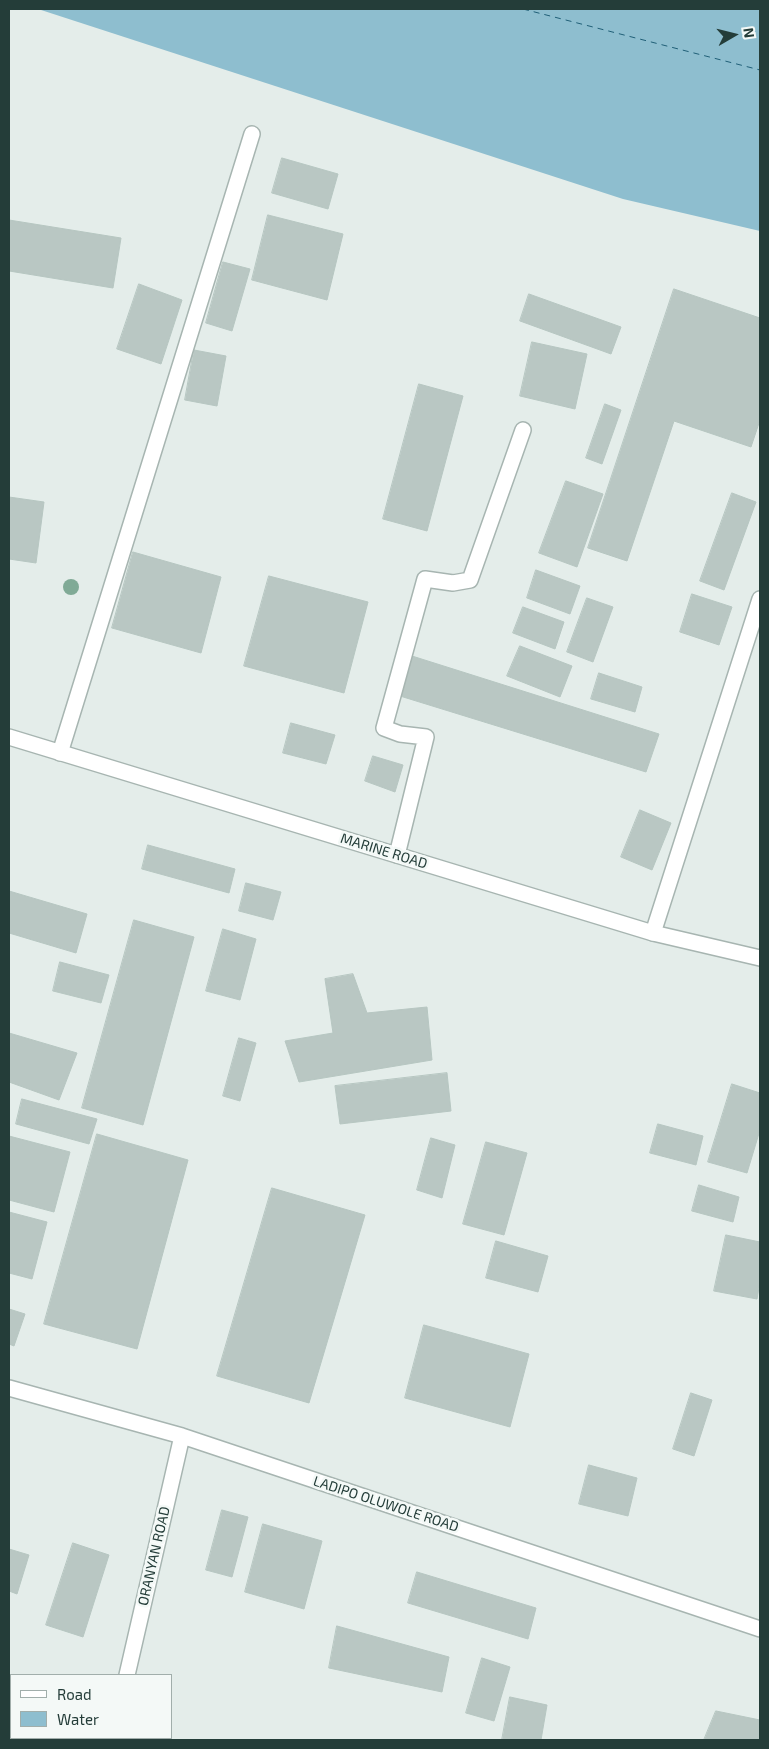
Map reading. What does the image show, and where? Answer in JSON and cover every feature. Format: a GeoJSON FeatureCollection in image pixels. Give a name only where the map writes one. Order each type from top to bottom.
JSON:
{"type":"FeatureCollection","features":[{"type":"Feature","properties":{"kind":"street"},"geometry":{"type":"LineString","coordinates":[[60,753],[252,134]]}},
{"type":"Feature","properties":{"kind":"street"},"geometry":{"type":"LineString","coordinates":[[398,855],[426,737],[400,734],[384,728],[414,615],[425,579],[453,583],[470,580],[523,430]]}},
{"type":"Feature","properties":{"kind":"street"},"geometry":{"type":"LineString","coordinates":[[653,932],[760,599]]}},
{"type":"Feature","properties":{"kind":"street","name":"MARINE ROAD"},"geometry":{"type":"LineString","coordinates":[[9,737],[653,932],[760,958]]}},
{"type":"Feature","properties":{"kind":"street","name":"LADIPO OLUWOLE ROAD"},"geometry":{"type":"LineString","coordinates":[[9,1388],[182,1436],[760,1629]]}},
{"type":"Feature","properties":{"kind":"street","name":"ORANYAN ROAD"},"geometry":{"type":"LineString","coordinates":[[126,1674],[182,1436]]}},
{"type":"Feature","properties":{"kind":"water"},"geometry":{"type":"Polygon","coordinates":[[[38,9],[760,9],[760,231],[623,199],[38,9]]]}},
{"type":"Feature","properties":{"kind":"building"},"geometry":{"type":"Polygon","coordinates":[[[282,158],[338,174],[328,209],[272,193],[282,158]]]}},
{"type":"Feature","properties":{"kind":"building"},"geometry":{"type":"Polygon","coordinates":[[[268,215],[343,234],[327,300],[252,280],[268,215]]]}},
{"type":"Feature","properties":{"kind":"building"},"geometry":{"type":"Polygon","coordinates":[[[9,220],[121,238],[113,288],[9,271],[9,220]]]}},
{"type":"Feature","properties":{"kind":"building"},"geometry":{"type":"Polygon","coordinates":[[[223,262],[250,269],[232,331],[206,323],[223,262]]]}},
{"type":"Feature","properties":{"kind":"building"},"geometry":{"type":"Polygon","coordinates":[[[139,284],[182,300],[161,364],[117,349],[139,284]]]}},
{"type":"Feature","properties":{"kind":"building"},"geometry":{"type":"Polygon","coordinates":[[[674,289],[760,318],[760,420],[751,447],[674,421],[627,561],[588,548],[674,289]]]}},
{"type":"Feature","properties":{"kind":"building"},"geometry":{"type":"Polygon","coordinates":[[[529,294],[621,327],[611,354],[520,321],[529,294]]]}},
{"type":"Feature","properties":{"kind":"building"},"geometry":{"type":"Polygon","coordinates":[[[532,342],[587,354],[575,409],[520,396],[532,342]]]}},
{"type":"Feature","properties":{"kind":"building"},"geometry":{"type":"Polygon","coordinates":[[[194,350],[226,356],[217,406],[185,400],[194,350]]]}},
{"type":"Feature","properties":{"kind":"building"},"geometry":{"type":"Polygon","coordinates":[[[419,384],[463,396],[427,531],[383,519],[419,384]]]}},
{"type":"Feature","properties":{"kind":"building"},"geometry":{"type":"Polygon","coordinates":[[[605,404],[621,410],[602,464],[586,458],[605,404]]]}},
{"type":"Feature","properties":{"kind":"building"},"geometry":{"type":"Polygon","coordinates":[[[566,481],[603,494],[577,567],[539,553],[566,481]]]}},
{"type":"Feature","properties":{"kind":"building"},"geometry":{"type":"Polygon","coordinates":[[[732,493],[756,502],[724,590],[700,581],[732,493]]]}},
{"type":"Feature","properties":{"kind":"building"},"geometry":{"type":"Polygon","coordinates":[[[9,497],[44,502],[36,563],[9,559],[9,497]]]}},
{"type":"Feature","properties":{"kind":"building"},"geometry":{"type":"Polygon","coordinates":[[[133,552],[221,577],[201,653],[112,628],[133,552]]]}},
{"type":"Feature","properties":{"kind":"building"},"geometry":{"type":"Polygon","coordinates":[[[536,570],[580,586],[570,614],[527,598],[536,570]]]}},
{"type":"Feature","properties":{"kind":"building"},"geometry":{"type":"Polygon","coordinates":[[[269,576],[368,602],[344,693],[244,666],[269,576]]]}},
{"type":"Feature","properties":{"kind":"building"},"geometry":{"type":"Polygon","coordinates":[[[692,594],[732,607],[719,645],[680,632],[692,594]]]}},
{"type":"Feature","properties":{"kind":"building"},"geometry":{"type":"Polygon","coordinates":[[[587,598],[613,607],[593,662],[567,652],[587,598]]]}},
{"type":"Feature","properties":{"kind":"building"},"geometry":{"type":"Polygon","coordinates":[[[523,607],[564,622],[555,649],[513,633],[523,607]]]}},
{"type":"Feature","properties":{"kind":"building"},"geometry":{"type":"Polygon","coordinates":[[[520,646],[572,666],[560,697],[507,676],[520,646]]]}},
{"type":"Feature","properties":{"kind":"building"},"geometry":{"type":"Polygon","coordinates":[[[412,656],[659,734],[646,772],[400,696],[412,656]]]}},
{"type":"Feature","properties":{"kind":"building"},"geometry":{"type":"Polygon","coordinates":[[[599,673],[642,687],[635,712],[591,699],[599,673]]]}},
{"type":"Feature","properties":{"kind":"building"},"geometry":{"type":"Polygon","coordinates":[[[291,723],[335,735],[326,764],[283,753],[291,723]]]}},
{"type":"Feature","properties":{"kind":"building"},"geometry":{"type":"Polygon","coordinates":[[[373,756],[403,765],[395,792],[365,781],[373,756]]]}},
{"type":"Feature","properties":{"kind":"building"},"geometry":{"type":"Polygon","coordinates":[[[640,810],[671,823],[652,870],[621,857],[640,810]]]}},
{"type":"Feature","properties":{"kind":"building"},"geometry":{"type":"Polygon","coordinates":[[[148,845],[235,869],[229,893],[142,869],[148,845]]]}},
{"type":"Feature","properties":{"kind":"building"},"geometry":{"type":"Polygon","coordinates":[[[246,883],[281,892],[273,920],[239,911],[246,883]]]}},
{"type":"Feature","properties":{"kind":"building"},"geometry":{"type":"Polygon","coordinates":[[[9,891],[87,914],[76,953],[9,933],[9,891]]]}},
{"type":"Feature","properties":{"kind":"building"},"geometry":{"type":"Polygon","coordinates":[[[134,920],[194,937],[143,1125],[82,1108],[134,920]]]}},
{"type":"Feature","properties":{"kind":"building"},"geometry":{"type":"Polygon","coordinates":[[[223,929],[256,939],[240,1000],[206,991],[223,929]]]}},
{"type":"Feature","properties":{"kind":"building"},"geometry":{"type":"Polygon","coordinates":[[[60,962],[109,975],[101,1003],[53,991],[60,962]]]}},
{"type":"Feature","properties":{"kind":"building"},"geometry":{"type":"Polygon","coordinates":[[[353,974],[367,1013],[427,1007],[432,1060],[299,1082],[285,1041],[333,1033],[325,979],[353,974]]]}},
{"type":"Feature","properties":{"kind":"building"},"geometry":{"type":"Polygon","coordinates":[[[9,1033],[77,1053],[59,1100],[9,1082],[9,1033]]]}},
{"type":"Feature","properties":{"kind":"building"},"geometry":{"type":"Polygon","coordinates":[[[239,1038],[256,1043],[240,1101],[223,1096],[239,1038]]]}},
{"type":"Feature","properties":{"kind":"building"},"geometry":{"type":"Polygon","coordinates":[[[447,1073],[451,1111],[340,1124],[335,1086],[447,1073]]]}},
{"type":"Feature","properties":{"kind":"building"},"geometry":{"type":"Polygon","coordinates":[[[732,1084],[760,1093],[760,1130],[747,1173],[708,1162],[732,1084]]]}},
{"type":"Feature","properties":{"kind":"building"},"geometry":{"type":"Polygon","coordinates":[[[22,1099],[97,1119],[89,1144],[16,1124],[22,1099]]]}},
{"type":"Feature","properties":{"kind":"building"},"geometry":{"type":"Polygon","coordinates":[[[658,1124],[703,1136],[696,1165],[650,1153],[658,1124]]]}},
{"type":"Feature","properties":{"kind":"building"},"geometry":{"type":"Polygon","coordinates":[[[97,1134],[188,1160],[137,1349],[44,1324],[97,1134]]]}},
{"type":"Feature","properties":{"kind":"building"},"geometry":{"type":"Polygon","coordinates":[[[9,1136],[70,1152],[54,1212],[9,1200],[9,1136]]]}},
{"type":"Feature","properties":{"kind":"building"},"geometry":{"type":"Polygon","coordinates":[[[431,1138],[455,1145],[442,1198],[417,1190],[431,1138]]]}},
{"type":"Feature","properties":{"kind":"building"},"geometry":{"type":"Polygon","coordinates":[[[486,1142],[527,1153],[504,1235],[463,1224],[486,1142]]]}},
{"type":"Feature","properties":{"kind":"building"},"geometry":{"type":"Polygon","coordinates":[[[699,1185],[739,1197],[733,1222],[692,1211],[699,1185]]]}},
{"type":"Feature","properties":{"kind":"building"},"geometry":{"type":"Polygon","coordinates":[[[272,1188],[365,1215],[309,1403],[217,1376],[272,1188]]]}},
{"type":"Feature","properties":{"kind":"building"},"geometry":{"type":"Polygon","coordinates":[[[9,1212],[47,1222],[32,1279],[9,1273],[9,1212]]]}},
{"type":"Feature","properties":{"kind":"building"},"geometry":{"type":"Polygon","coordinates":[[[726,1235],[760,1242],[760,1282],[757,1299],[714,1291],[726,1235]]]}},
{"type":"Feature","properties":{"kind":"building"},"geometry":{"type":"Polygon","coordinates":[[[496,1241],[548,1256],[538,1292],[486,1278],[496,1241]]]}},
{"type":"Feature","properties":{"kind":"building"},"geometry":{"type":"Polygon","coordinates":[[[9,1309],[25,1314],[14,1346],[9,1344],[9,1309]]]}},
{"type":"Feature","properties":{"kind":"building"},"geometry":{"type":"Polygon","coordinates":[[[424,1325],[529,1354],[510,1427],[405,1398],[424,1325]]]}},
{"type":"Feature","properties":{"kind":"building"},"geometry":{"type":"Polygon","coordinates":[[[691,1393],[712,1400],[694,1456],[673,1449],[691,1393]]]}},
{"type":"Feature","properties":{"kind":"building"},"geometry":{"type":"Polygon","coordinates":[[[589,1465],[637,1478],[628,1516],[579,1504],[589,1465]]]}},
{"type":"Feature","properties":{"kind":"building"},"geometry":{"type":"Polygon","coordinates":[[[222,1510],[248,1517],[232,1577],[206,1570],[222,1510]]]}},
{"type":"Feature","properties":{"kind":"building"},"geometry":{"type":"Polygon","coordinates":[[[263,1524],[322,1541],[304,1609],[245,1592],[263,1524]]]}},
{"type":"Feature","properties":{"kind":"building"},"geometry":{"type":"Polygon","coordinates":[[[73,1543],[109,1555],[83,1637],[46,1625],[73,1543]]]}},
{"type":"Feature","properties":{"kind":"building"},"geometry":{"type":"Polygon","coordinates":[[[9,1549],[29,1555],[17,1594],[9,1591],[9,1549]]]}},
{"type":"Feature","properties":{"kind":"building"},"geometry":{"type":"Polygon","coordinates":[[[417,1572],[536,1608],[528,1639],[408,1603],[417,1572]]]}},
{"type":"Feature","properties":{"kind":"building"},"geometry":{"type":"Polygon","coordinates":[[[337,1626],[449,1657],[442,1692],[329,1668],[337,1626]]]}},
{"type":"Feature","properties":{"kind":"building"},"geometry":{"type":"Polygon","coordinates":[[[482,1658],[510,1667],[494,1721],[466,1713],[482,1658]]]}},
{"type":"Feature","properties":{"kind":"building"},"geometry":{"type":"Polygon","coordinates":[[[9,1682],[10,1729],[9,1729],[9,1682]]]}},
{"type":"Feature","properties":{"kind":"building"},"geometry":{"type":"Polygon","coordinates":[[[510,1697],[547,1705],[541,1740],[502,1740],[510,1697]]]}},
{"type":"Feature","properties":{"kind":"building"},"geometry":{"type":"Polygon","coordinates":[[[716,1711],[760,1720],[760,1740],[704,1740],[716,1711]]]}},
{"type":"Feature","properties":{"kind":"ferry route"},"geometry":{"type":"LineString","coordinates":[[523,9],[760,70]]}}]}
